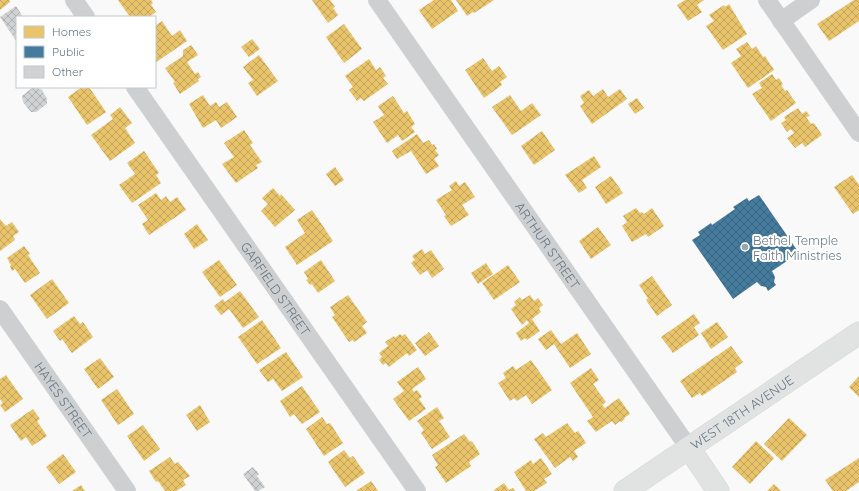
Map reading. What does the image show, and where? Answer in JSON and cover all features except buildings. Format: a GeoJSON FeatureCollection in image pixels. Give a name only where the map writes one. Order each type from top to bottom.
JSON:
{"type":"FeatureCollection","features":[{"type":"Feature","properties":{"kind":"main road","name":"WEST 18TH AVENUE"},"geometry":{"type":"LineString","coordinates":[[625,491],[859,333]]}},
{"type":"Feature","properties":{"kind":"main road","name":"ARTHUR STREET"},"geometry":{"type":"LineString","coordinates":[[689,448],[718,491]]}},
{"type":"Feature","properties":{"kind":"street"},"geometry":{"type":"LineString","coordinates":[[74,0],[85,16]]}},
{"type":"Feature","properties":{"kind":"street","name":"ARTHUR STREET"},"geometry":{"type":"LineString","coordinates":[[377,0],[689,448]]}},
{"type":"Feature","properties":{"kind":"street"},"geometry":{"type":"LineString","coordinates":[[767,0],[859,133]]}},
{"type":"Feature","properties":{"kind":"street"},"geometry":{"type":"LineString","coordinates":[[781,21],[811,0]]}},
{"type":"Feature","properties":{"kind":"street","name":"GARFIELD STREET"},"geometry":{"type":"LineString","coordinates":[[136,88],[417,491]]}},
{"type":"Feature","properties":{"kind":"street","name":"HAYES STREET"},"geometry":{"type":"LineString","coordinates":[[0,309],[127,491]]}},
{"type":"Feature","properties":{"kind":"place","name":"Bethel Temple Faith Ministries"},"geometry":{"type":"Point","coordinates":[745,247]}}]}
